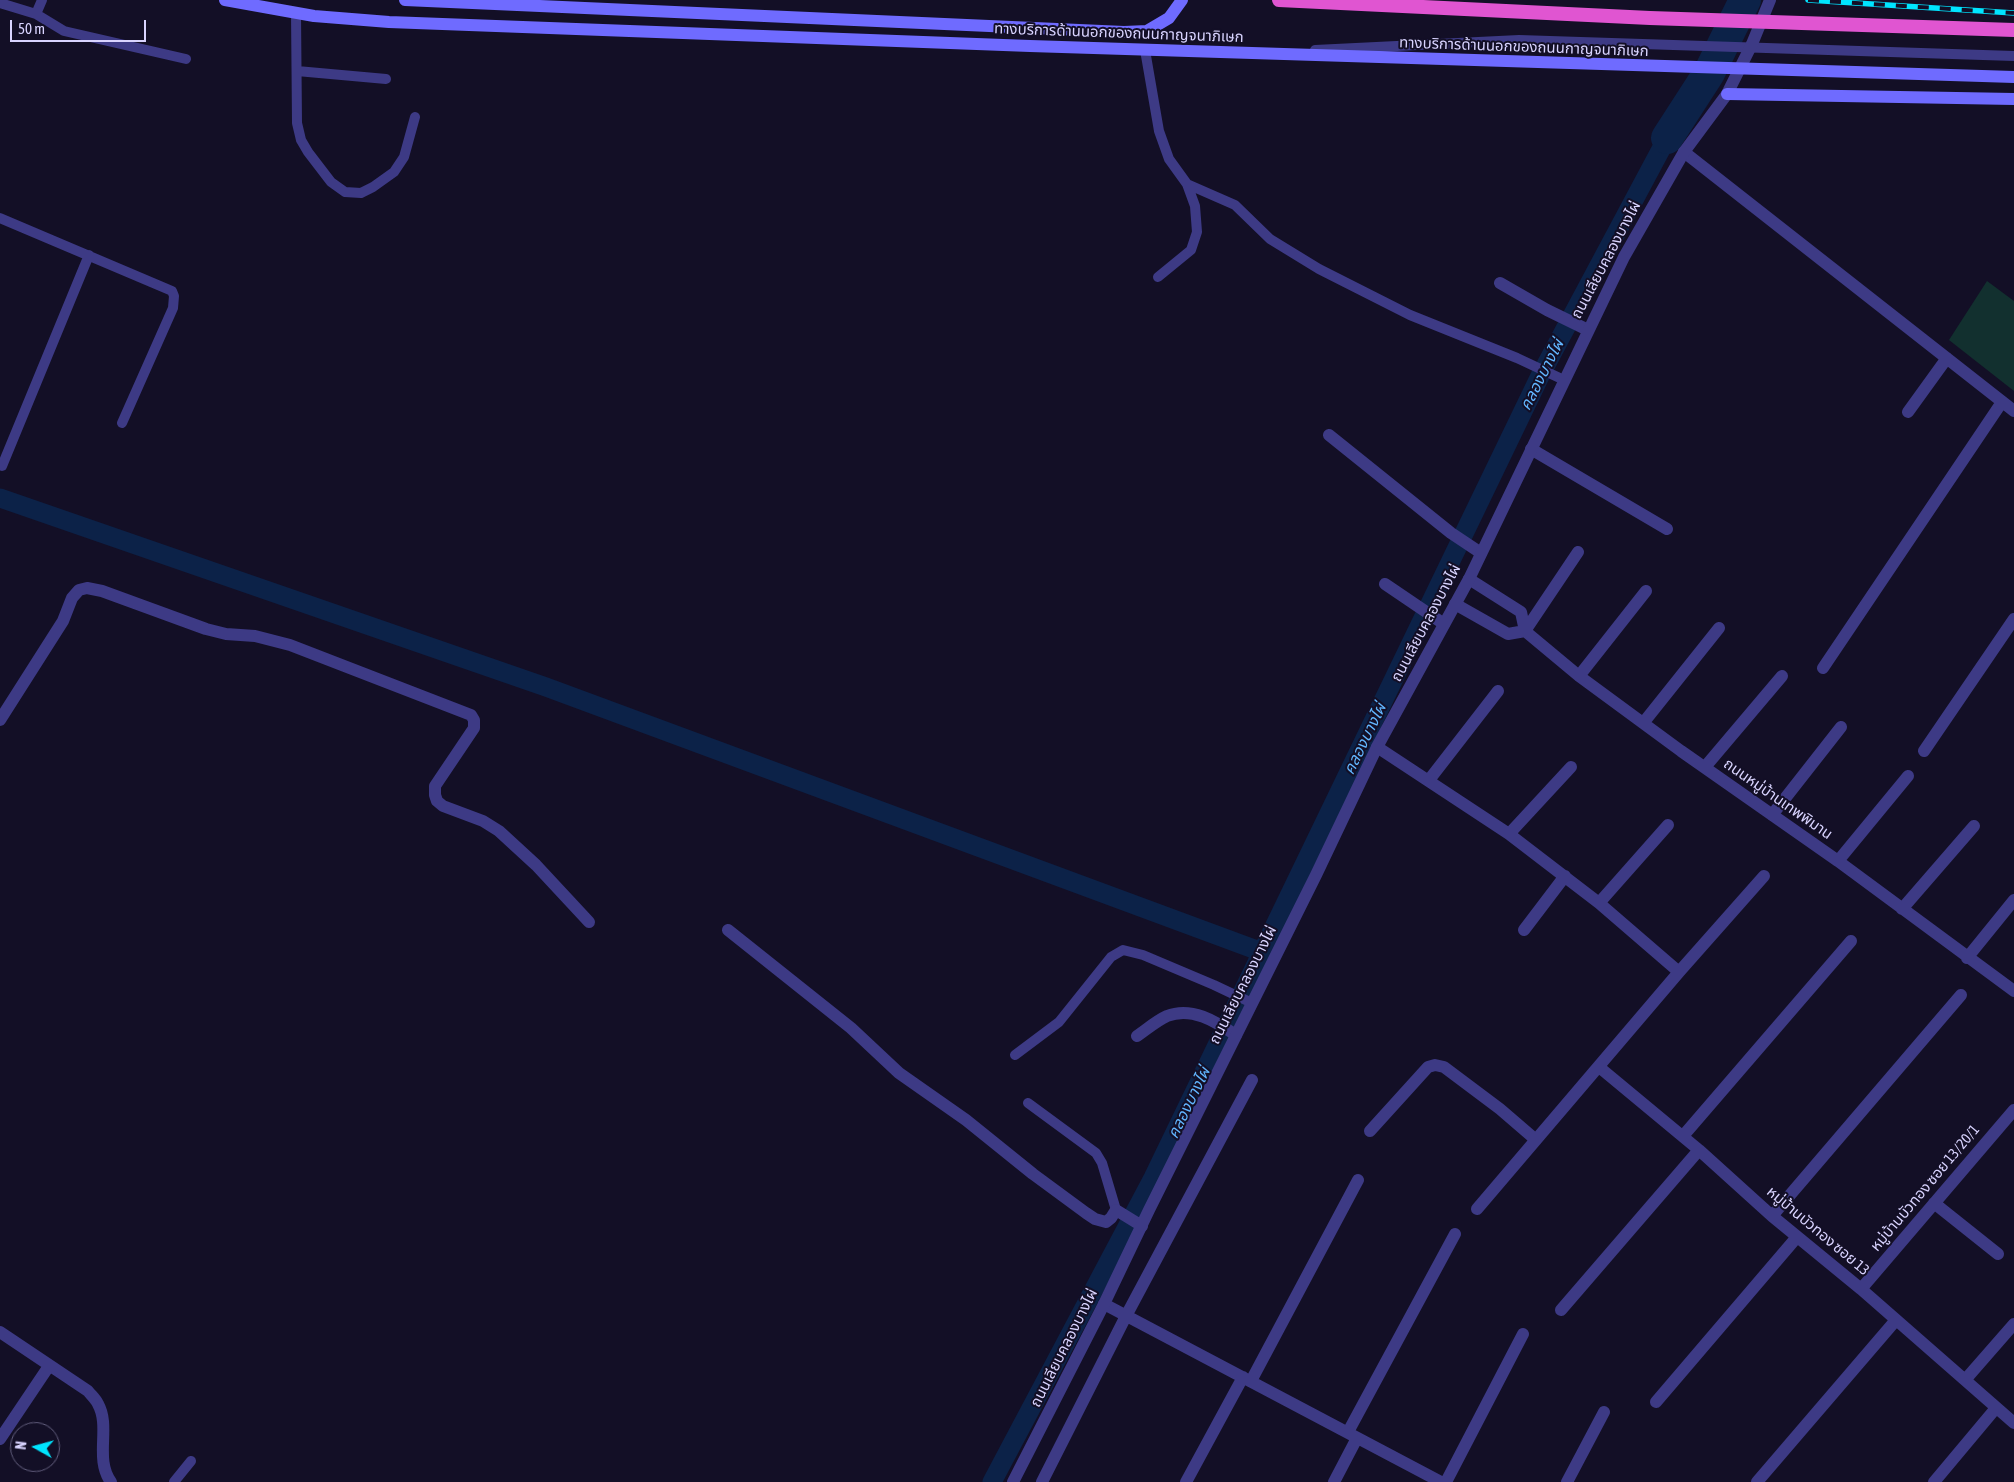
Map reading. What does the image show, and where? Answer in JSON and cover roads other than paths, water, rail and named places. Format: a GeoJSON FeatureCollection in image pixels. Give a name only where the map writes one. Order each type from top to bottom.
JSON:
{"type":"FeatureCollection","features":[{"type":"Feature","properties":{"kind":"highway"},"geometry":{"type":"LineString","coordinates":[[1279,0],[1650,18],[2014,30]]}},
{"type":"Feature","properties":{"kind":"main road","name":"ทางบริการด้านนอกของถนนกาญจนาภิเษก"},"geometry":{"type":"LineString","coordinates":[[225,0],[314,16],[389,22],[1145,50],[2014,77]]}},
{"type":"Feature","properties":{"kind":"main road"},"geometry":{"type":"LineString","coordinates":[[405,0],[708,15],[1124,32],[1148,31],[1169,18],[1182,0]]}},
{"type":"Feature","properties":{"kind":"main road"},"geometry":{"type":"LineString","coordinates":[[1726,94],[2014,99]]}},
{"type":"Feature","properties":{"kind":"street","name":"ถนนเลียบคลองบางไผ่"},"geometry":{"type":"LineString","coordinates":[[1013,1482],[1104,1304],[1137,1224],[1248,1001],[1316,875],[1376,747],[1440,621],[1456,604],[1468,579],[1477,550],[1531,449],[1559,378],[1584,328],[1684,152],[1726,94],[1752,44],[1770,0]]}},
{"type":"Feature","properties":{"kind":"street"},"geometry":{"type":"LineString","coordinates":[[1684,152],[2014,411]]}},
{"type":"Feature","properties":{"kind":"street"},"geometry":{"type":"LineString","coordinates":[[1500,283],[1547,310],[1584,328]]}},
{"type":"Feature","properties":{"kind":"street"},"geometry":{"type":"LineString","coordinates":[[1908,412],[1947,358]]}},
{"type":"Feature","properties":{"kind":"street"},"geometry":{"type":"LineString","coordinates":[[1823,668],[2002,402]]}},
{"type":"Feature","properties":{"kind":"street"},"geometry":{"type":"LineString","coordinates":[[1329,435],[1451,533],[1477,550]]}},
{"type":"Feature","properties":{"kind":"street"},"geometry":{"type":"LineString","coordinates":[[1531,449],[1667,529]]}},
{"type":"Feature","properties":{"kind":"street"},"geometry":{"type":"LineString","coordinates":[[1456,604],[1508,634],[1525,631],[1578,552]]}},
{"type":"Feature","properties":{"kind":"street","name":"ถนนหมู่บ้านเทพพิมาน"},"geometry":{"type":"LineString","coordinates":[[1468,579],[1521,612],[1525,631],[1579,676],[1838,861],[2014,991]]}},
{"type":"Feature","properties":{"kind":"street"},"geometry":{"type":"LineString","coordinates":[[1385,584],[1440,621]]}},
{"type":"Feature","properties":{"kind":"street"},"geometry":{"type":"LineString","coordinates":[[0,720],[63,621],[72,598],[79,590],[87,588],[102,591],[206,629],[226,634],[255,636],[290,645],[471,715],[474,720],[474,728],[435,786],[437,802],[483,821],[499,831],[536,865],[589,922]]}},
{"type":"Feature","properties":{"kind":"street"},"geometry":{"type":"LineString","coordinates":[[1579,676],[1646,591]]}},
{"type":"Feature","properties":{"kind":"street"},"geometry":{"type":"LineString","coordinates":[[1924,752],[2014,620]]}},
{"type":"Feature","properties":{"kind":"street"},"geometry":{"type":"LineString","coordinates":[[1644,722],[1719,628]]}},
{"type":"Feature","properties":{"kind":"street"},"geometry":{"type":"LineString","coordinates":[[1705,767],[1782,676]]}},
{"type":"Feature","properties":{"kind":"street"},"geometry":{"type":"LineString","coordinates":[[1429,780],[1498,691]]}},
{"type":"Feature","properties":{"kind":"street"},"geometry":{"type":"LineString","coordinates":[[1772,815],[1841,727]]}},
{"type":"Feature","properties":{"kind":"street"},"geometry":{"type":"LineString","coordinates":[[1376,747],[1509,834],[1599,903],[1678,972]]}},
{"type":"Feature","properties":{"kind":"street"},"geometry":{"type":"LineString","coordinates":[[1509,834],[1571,767]]}},
{"type":"Feature","properties":{"kind":"street"},"geometry":{"type":"LineString","coordinates":[[1838,861],[1908,776]]}},
{"type":"Feature","properties":{"kind":"street"},"geometry":{"type":"LineString","coordinates":[[1599,903],[1668,825]]}},
{"type":"Feature","properties":{"kind":"street"},"geometry":{"type":"LineString","coordinates":[[1902,909],[1974,826]]}},
{"type":"Feature","properties":{"kind":"street"},"geometry":{"type":"LineString","coordinates":[[1524,930],[1564,876]]}},
{"type":"Feature","properties":{"kind":"street"},"geometry":{"type":"LineString","coordinates":[[1477,1209],[1678,972],[1764,876]]}},
{"type":"Feature","properties":{"kind":"street"},"geometry":{"type":"LineString","coordinates":[[1967,958],[2014,900]]}},
{"type":"Feature","properties":{"kind":"street"},"geometry":{"type":"LineString","coordinates":[[728,930],[852,1028],[899,1073],[966,1120],[1079,1208],[1103,1222],[1109,1220],[1118,1212],[1137,1224]]}},
{"type":"Feature","properties":{"kind":"street"},"geometry":{"type":"LineString","coordinates":[[1683,1136],[1851,941]]}},
{"type":"Feature","properties":{"kind":"street"},"geometry":{"type":"LineString","coordinates":[[1772,1216],[1961,995]]}},
{"type":"Feature","properties":{"kind":"street"},"geometry":{"type":"LineString","coordinates":[[1136,1036],[1166,1017],[1180,1013],[1191,1013],[1201,1016],[1232,1033]]}},
{"type":"Feature","properties":{"kind":"street"},"geometry":{"type":"LineString","coordinates":[[1370,1131],[1428,1067],[1436,1065],[1444,1067],[1464,1081],[1536,1140]]}},
{"type":"Feature","properties":{"kind":"street","name":"หมู่บ้านบัวทอง ซอย 13"},"geometry":{"type":"LineString","coordinates":[[1599,1067],[1683,1136],[1772,1216],[1861,1289],[2014,1423]]}},
{"type":"Feature","properties":{"kind":"street"},"geometry":{"type":"LineString","coordinates":[[1042,1482],[1126,1316],[1252,1080]]}},
{"type":"Feature","properties":{"kind":"street","name":"หมู่บ้านบัวทอง ซอย 13/20/1"},"geometry":{"type":"LineString","coordinates":[[1861,1289],[2014,1110]]}},
{"type":"Feature","properties":{"kind":"street"},"geometry":{"type":"LineString","coordinates":[[1561,1310],[1699,1150]]}},
{"type":"Feature","properties":{"kind":"street"},"geometry":{"type":"LineString","coordinates":[[1186,1482],[1247,1379],[1358,1180]]}},
{"type":"Feature","properties":{"kind":"street"},"geometry":{"type":"LineString","coordinates":[[1934,1203],[1998,1254]]}},
{"type":"Feature","properties":{"kind":"street"},"geometry":{"type":"LineString","coordinates":[[1334,1482],[1353,1435],[1455,1234]]}},
{"type":"Feature","properties":{"kind":"street"},"geometry":{"type":"LineString","coordinates":[[1656,1402],[1797,1237]]}},
{"type":"Feature","properties":{"kind":"street"},"geometry":{"type":"LineString","coordinates":[[1104,1304],[1441,1482]]}},
{"type":"Feature","properties":{"kind":"street"},"geometry":{"type":"LineString","coordinates":[[1756,1482],[1896,1320]]}},
{"type":"Feature","properties":{"kind":"street"},"geometry":{"type":"LineString","coordinates":[[1965,1380],[2009,1339],[2014,1324]]}},
{"type":"Feature","properties":{"kind":"street"},"geometry":{"type":"LineString","coordinates":[[0,1332],[88,1392],[98,1403],[103,1418],[102,1455],[111,1482]]}},
{"type":"Feature","properties":{"kind":"street"},"geometry":{"type":"LineString","coordinates":[[1446,1482],[1524,1334]]}},
{"type":"Feature","properties":{"kind":"street"},"geometry":{"type":"LineString","coordinates":[[0,1439],[50,1366]]}},
{"type":"Feature","properties":{"kind":"street"},"geometry":{"type":"LineString","coordinates":[[1934,1482],[1996,1408]]}},
{"type":"Feature","properties":{"kind":"street"},"geometry":{"type":"LineString","coordinates":[[1568,1482],[1604,1412]]}},
{"type":"Feature","properties":{"kind":"lane"},"geometry":{"type":"LineString","coordinates":[[36,14],[42,0]]}},
{"type":"Feature","properties":{"kind":"lane"},"geometry":{"type":"LineString","coordinates":[[0,3],[36,14],[64,30],[186,59]]}},
{"type":"Feature","properties":{"kind":"lane"},"geometry":{"type":"LineString","coordinates":[[296,13],[297,123],[301,140],[331,182],[344,192],[361,193],[394,172],[404,157],[415,117]]}},
{"type":"Feature","properties":{"kind":"lane"},"geometry":{"type":"LineString","coordinates":[[1238,53],[1519,40],[2014,56]]}},
{"type":"Feature","properties":{"kind":"lane"},"geometry":{"type":"LineString","coordinates":[[1145,50],[1159,131],[1170,160],[1187,184],[1195,206],[1197,232],[1191,250],[1158,277]]}},
{"type":"Feature","properties":{"kind":"lane"},"geometry":{"type":"LineString","coordinates":[[297,72],[386,79]]}},
{"type":"Feature","properties":{"kind":"lane"},"geometry":{"type":"LineString","coordinates":[[1187,184],[1235,205],[1270,239],[1319,270],[1410,315],[1517,358],[1559,378]]}},
{"type":"Feature","properties":{"kind":"lane"},"geometry":{"type":"LineString","coordinates":[[0,218],[172,291],[174,296],[173,308],[122,423]]}},
{"type":"Feature","properties":{"kind":"lane"},"geometry":{"type":"LineString","coordinates":[[2,466],[89,255]]}},
{"type":"Feature","properties":{"kind":"lane"},"geometry":{"type":"LineString","coordinates":[[1015,1055],[1059,1022],[1111,957],[1123,950],[1143,955],[1248,1001]]}},
{"type":"Feature","properties":{"kind":"lane"},"geometry":{"type":"LineString","coordinates":[[1028,1103],[1096,1153],[1102,1164],[1118,1212]]}},
{"type":"Feature","properties":{"kind":"lane"},"geometry":{"type":"LineString","coordinates":[[174,1482],[190,1461]]}},
{"type":"Feature","properties":{"kind":"waterway","name":"คลองบางไผ่"},"geometry":{"type":"LineString","coordinates":[[1667,138],[1709,73],[1745,0]]}},
{"type":"Feature","properties":{"kind":"waterway","name":"คลองบางไผ่"},"geometry":{"type":"LineString","coordinates":[[992,1482],[1153,1178],[1540,376],[1667,138]]}},
{"type":"Feature","properties":{"kind":"waterway"},"geometry":{"type":"LineString","coordinates":[[0,498],[546,687],[1262,952]]}},
{"type":"Feature","properties":{"kind":"railway"},"geometry":{"type":"LineString","coordinates":[[1808,0],[2014,13]]}}]}
